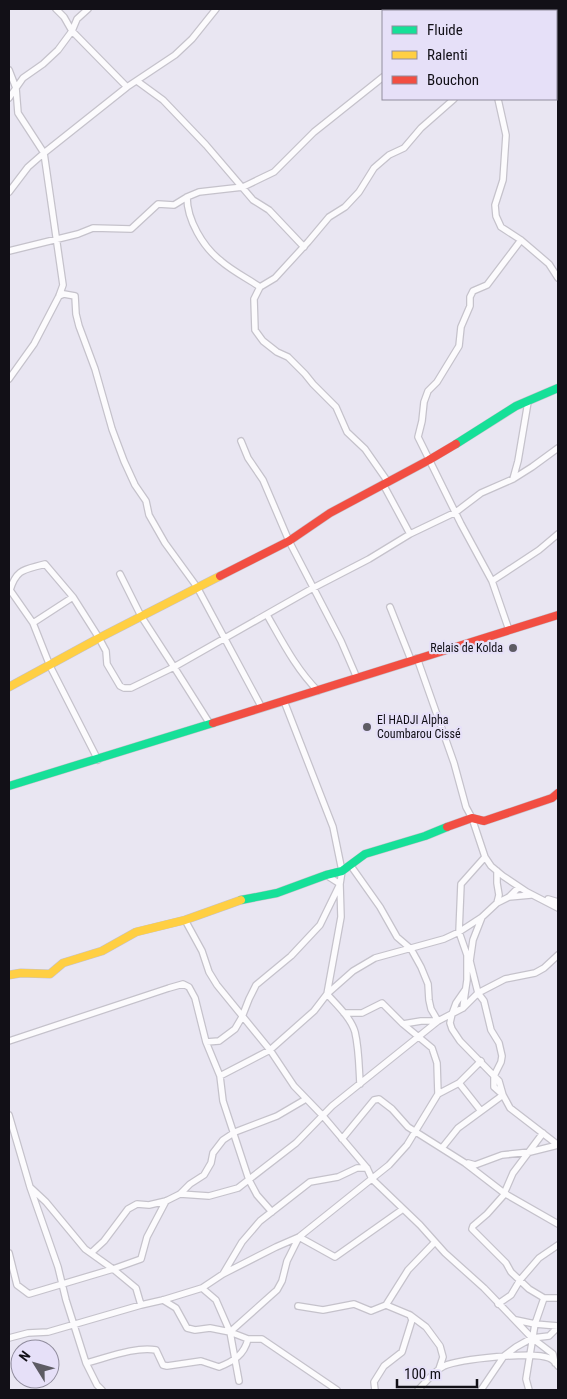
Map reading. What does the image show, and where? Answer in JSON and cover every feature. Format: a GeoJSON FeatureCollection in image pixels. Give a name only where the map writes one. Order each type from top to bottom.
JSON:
{"type":"FeatureCollection","features":[{"type":"Feature","properties":{"kind":"street"},"geometry":{"type":"LineString","coordinates":[[56,9],[64,17],[72,31],[127,88]]}},
{"type":"Feature","properties":{"kind":"street"},"geometry":{"type":"LineString","coordinates":[[9,98],[23,78],[43,64],[58,50],[72,31],[77,19],[88,9]]}},
{"type":"Feature","properties":{"kind":"street"},"geometry":{"type":"LineString","coordinates":[[9,192],[28,167],[44,153],[127,88],[175,55],[192,39],[216,9]]}},
{"type":"Feature","properties":{"kind":"street"},"geometry":{"type":"LineString","coordinates":[[9,70],[16,88],[18,112],[44,153],[62,286],[59,296],[34,344],[9,379]]}},
{"type":"Feature","properties":{"kind":"street"},"geometry":{"type":"LineString","coordinates":[[9,251],[78,234],[93,228],[131,229],[158,204],[174,205],[199,192],[243,187],[274,172],[314,132],[382,79]]}},
{"type":"Feature","properties":{"kind":"street"},"geometry":{"type":"LineString","coordinates":[[137,81],[163,100],[253,200],[269,210],[304,246]]}},
{"type":"Feature","properties":{"kind":"street"},"geometry":{"type":"LineString","coordinates":[[410,534],[386,483],[365,449],[347,432],[336,407],[288,357],[277,352],[263,341],[255,330],[254,299],[260,287],[275,278],[329,217],[345,207],[359,192],[374,168],[389,156],[404,148],[421,128],[453,100]]}},
{"type":"Feature","properties":{"kind":"street"},"geometry":{"type":"LineString","coordinates":[[498,100],[504,153],[502,180],[495,205],[496,216],[501,227],[521,240],[549,264],[558,278]]}},
{"type":"Feature","properties":{"kind":"street"},"geometry":{"type":"LineString","coordinates":[[187,197],[190,217],[210,250],[221,262],[260,287]]}},
{"type":"Feature","properties":{"kind":"street"},"geometry":{"type":"LineString","coordinates":[[508,630],[492,581],[418,437],[424,402],[428,392],[437,382],[460,346],[462,327],[470,306],[470,297],[473,291],[487,284],[521,240]]}},
{"type":"Feature","properties":{"kind":"street"},"geometry":{"type":"LineString","coordinates":[[59,296],[64,294],[75,296],[79,326],[95,369],[112,429],[124,461],[146,501],[149,515],[165,544],[197,587],[262,708]]}},
{"type":"Feature","properties":{"kind":"street"},"geometry":{"type":"LineString","coordinates":[[9,687],[99,638],[289,541],[330,512],[429,460],[516,406],[558,388]]}},
{"type":"Feature","properties":{"kind":"street"},"geometry":{"type":"LineString","coordinates":[[513,479],[528,402]]}},
{"type":"Feature","properties":{"kind":"street"},"geometry":{"type":"LineString","coordinates":[[240,440],[248,458],[263,480],[289,541],[342,641],[357,678]]}},
{"type":"Feature","properties":{"kind":"street"},"geometry":{"type":"LineString","coordinates":[[98,760],[50,666],[33,623],[10,590],[13,581],[20,571],[45,564],[73,597],[99,638],[106,651],[107,664],[120,686],[131,688],[174,667],[313,588],[369,559],[410,534],[456,512],[481,493],[513,479],[558,448]]}},
{"type":"Feature","properties":{"kind":"street"},"geometry":{"type":"LineString","coordinates":[[492,581],[539,550],[558,534]]}},
{"type":"Feature","properties":{"kind":"street"},"geometry":{"type":"LineString","coordinates":[[120,574],[142,616],[210,724]]}},
{"type":"Feature","properties":{"kind":"street"},"geometry":{"type":"LineString","coordinates":[[33,623],[73,597]]}},
{"type":"Feature","properties":{"kind":"street"},"geometry":{"type":"LineString","coordinates":[[390,607],[414,659],[454,763],[466,807],[472,818],[485,857],[497,871],[519,887],[558,908]]}},
{"type":"Feature","properties":{"kind":"street"},"geometry":{"type":"LineString","coordinates":[[267,614],[293,660],[307,680],[318,691]]}},
{"type":"Feature","properties":{"kind":"street"},"geometry":{"type":"LineString","coordinates":[[9,786],[98,760],[558,615]]}},
{"type":"Feature","properties":{"kind":"street"},"geometry":{"type":"LineString","coordinates":[[284,700],[333,827],[342,871],[340,884],[341,917],[327,994]]}},
{"type":"Feature","properties":{"kind":"street"},"geometry":{"type":"LineString","coordinates":[[9,975],[21,973],[50,974],[63,963],[102,951],[136,932],[185,920],[247,898],[277,893],[342,871],[365,854],[426,836],[472,818],[484,821],[552,798],[558,793]]}},
{"type":"Feature","properties":{"kind":"street"},"geometry":{"type":"LineString","coordinates":[[463,1008],[467,955],[459,932],[461,884],[485,857]]}},
{"type":"Feature","properties":{"kind":"street"},"geometry":{"type":"LineString","coordinates":[[351,866],[380,907],[398,937],[410,949],[428,984],[429,1000],[438,1021]]}},
{"type":"Feature","properties":{"kind":"street"},"geometry":{"type":"LineString","coordinates":[[497,871],[496,884],[499,895],[497,903]]}},
{"type":"Feature","properties":{"kind":"street"},"geometry":{"type":"LineString","coordinates":[[326,875],[340,884]]}},
{"type":"Feature","properties":{"kind":"street"},"geometry":{"type":"LineString","coordinates":[[206,1042],[219,1041],[235,1029],[256,985],[292,956],[320,924],[340,884]]}},
{"type":"Feature","properties":{"kind":"street"},"geometry":{"type":"LineString","coordinates":[[220,1076],[270,1050],[314,1011],[327,994],[353,971],[375,958],[444,939],[459,932],[482,917],[519,887]]}},
{"type":"Feature","properties":{"kind":"street"},"geometry":{"type":"LineString","coordinates":[[508,897],[534,895],[558,902]]}},
{"type":"Feature","properties":{"kind":"street"},"geometry":{"type":"LineString","coordinates":[[482,917],[473,940],[470,961],[478,993],[484,1001],[491,1030],[499,1043],[502,1056],[494,1076]]}},
{"type":"Feature","properties":{"kind":"street"},"geometry":{"type":"LineString","coordinates":[[185,920],[202,951],[217,985],[270,1050],[294,1086],[323,1116],[367,1168],[372,1178],[444,1253],[484,1288],[532,1338],[553,1354],[557,1364]]}},
{"type":"Feature","properties":{"kind":"street"},"geometry":{"type":"LineString","coordinates":[[398,937],[398,951]]}},
{"type":"Feature","properties":{"kind":"street"},"geometry":{"type":"LineString","coordinates":[[180,1194],[213,1195],[238,1188],[296,1143],[332,1106],[417,1036],[438,1021],[463,1008],[478,993],[505,979],[535,973],[544,968],[558,955]]}},
{"type":"Feature","properties":{"kind":"street"},"geometry":{"type":"LineString","coordinates":[[10,1039],[183,984],[189,987],[195,998],[206,1042],[220,1076],[223,1101],[235,1132],[249,1180],[257,1195],[272,1212]]}},
{"type":"Feature","properties":{"kind":"street"},"geometry":{"type":"LineString","coordinates":[[465,990],[456,1003],[452,1014],[450,1022],[452,1029],[460,1041],[499,1081],[503,1095],[510,1108],[558,1145]]}},
{"type":"Feature","properties":{"kind":"street"},"geometry":{"type":"LineString","coordinates":[[327,994],[344,1013],[354,1031],[359,1060],[360,1084]]}},
{"type":"Feature","properties":{"kind":"street"},"geometry":{"type":"LineString","coordinates":[[344,1013],[362,1014],[382,1003],[403,1024],[432,1048],[437,1063],[438,1094]]}},
{"type":"Feature","properties":{"kind":"street"},"geometry":{"type":"LineString","coordinates":[[403,1024],[421,1020],[438,1021]]}},
{"type":"Feature","properties":{"kind":"street"},"geometry":{"type":"LineString","coordinates":[[9,1338],[28,1333],[48,1332],[202,1288],[223,1274],[299,1237],[389,1165],[407,1145],[438,1094],[459,1083],[481,1061]]}},
{"type":"Feature","properties":{"kind":"street"},"geometry":{"type":"LineString","coordinates":[[459,1083],[481,1111]]}},
{"type":"Feature","properties":{"kind":"street"},"geometry":{"type":"LineString","coordinates":[[442,1148],[458,1128],[503,1095]]}},
{"type":"Feature","properties":{"kind":"street"},"geometry":{"type":"LineString","coordinates":[[91,1253],[104,1241],[128,1209],[137,1204],[149,1205],[180,1194],[190,1184],[204,1175],[211,1163],[213,1153],[223,1140],[235,1132],[277,1116],[306,1098]]}},
{"type":"Feature","properties":{"kind":"street"},"geometry":{"type":"LineString","coordinates":[[342,1139],[374,1100],[379,1099],[392,1109],[408,1127],[465,1162],[504,1193],[558,1224]]}},
{"type":"Feature","properties":{"kind":"street"},"geometry":{"type":"LineString","coordinates":[[9,1115],[86,1363],[97,1385],[102,1390]]}},
{"type":"Feature","properties":{"kind":"street"},"geometry":{"type":"LineString","coordinates":[[543,1133],[513,1173],[504,1193],[472,1229],[520,1280],[544,1298],[558,1298]]}},
{"type":"Feature","properties":{"kind":"street"},"geometry":{"type":"LineString","coordinates":[[465,1162],[475,1165],[502,1155],[530,1152],[558,1145]]}},
{"type":"Feature","properties":{"kind":"street"},"geometry":{"type":"LineString","coordinates":[[223,1274],[242,1242],[260,1221],[310,1182],[338,1177],[357,1168],[367,1168]]}},
{"type":"Feature","properties":{"kind":"street"},"geometry":{"type":"LineString","coordinates":[[30,1187],[46,1202],[66,1228],[91,1253],[136,1288],[141,1305]]}},
{"type":"Feature","properties":{"kind":"street"},"geometry":{"type":"LineString","coordinates":[[9,1282],[17,1285],[29,1294],[142,1259],[147,1237],[166,1200]]}},
{"type":"Feature","properties":{"kind":"street"},"geometry":{"type":"LineString","coordinates":[[299,1237],[335,1257],[403,1209]]}},
{"type":"Feature","properties":{"kind":"street"},"geometry":{"type":"LineString","coordinates":[[230,1332],[277,1290],[282,1282],[287,1261],[299,1237]]}},
{"type":"Feature","properties":{"kind":"street"},"geometry":{"type":"LineString","coordinates":[[298,1306],[323,1310],[354,1304],[371,1311],[386,1305],[408,1270],[435,1242]]}},
{"type":"Feature","properties":{"kind":"street"},"geometry":{"type":"LineString","coordinates":[[498,1304],[512,1296],[520,1280],[539,1258],[558,1245]]}},
{"type":"Feature","properties":{"kind":"street"},"geometry":{"type":"LineString","coordinates":[[9,1253],[17,1285]]}},
{"type":"Feature","properties":{"kind":"street"},"geometry":{"type":"LineString","coordinates":[[202,1288],[216,1300],[230,1332],[239,1381]]}},
{"type":"Feature","properties":{"kind":"street"},"geometry":{"type":"LineString","coordinates":[[528,1390],[526,1379],[532,1338],[544,1298]]}},
{"type":"Feature","properties":{"kind":"street"},"geometry":{"type":"LineString","coordinates":[[163,1300],[176,1308],[187,1328],[195,1330],[210,1328],[230,1332],[248,1339],[262,1339],[337,1390]]}},
{"type":"Feature","properties":{"kind":"street"},"geometry":{"type":"LineString","coordinates":[[386,1305],[410,1315],[426,1327],[440,1346],[443,1357],[439,1369]]}},
{"type":"Feature","properties":{"kind":"street"},"geometry":{"type":"LineString","coordinates":[[375,1390],[374,1382],[384,1366],[402,1352],[412,1320],[410,1315]]}},
{"type":"Feature","properties":{"kind":"street"},"geometry":{"type":"LineString","coordinates":[[514,1319],[535,1324],[558,1326]]}},
{"type":"Feature","properties":{"kind":"street"},"geometry":{"type":"LineString","coordinates":[[481,1390],[504,1356],[532,1338],[548,1336],[558,1326]]}},
{"type":"Feature","properties":{"kind":"street"},"geometry":{"type":"LineString","coordinates":[[86,1363],[128,1352],[151,1349],[156,1350],[163,1365],[201,1361],[219,1367],[236,1359],[246,1348],[248,1339]]}},
{"type":"Feature","properties":{"kind":"street"},"geometry":{"type":"LineString","coordinates":[[418,1390],[445,1365],[466,1361],[530,1355],[550,1358],[557,1364]]}},
{"type":"Feature","properties":{"kind":"traffic: fast"},"geometry":{"type":"LineString","coordinates":[[456,444],[516,406],[558,388]]}},
{"type":"Feature","properties":{"kind":"traffic: fast"},"geometry":{"type":"LineString","coordinates":[[9,786],[213,723]]}},
{"type":"Feature","properties":{"kind":"traffic: fast"},"geometry":{"type":"LineString","coordinates":[[241,900],[277,893],[342,871],[365,854],[425,836],[447,827]]}},
{"type":"Feature","properties":{"kind":"traffic: slow"},"geometry":{"type":"LineString","coordinates":[[9,687],[220,576]]}},
{"type":"Feature","properties":{"kind":"traffic: slow"},"geometry":{"type":"LineString","coordinates":[[9,975],[21,973],[50,974],[63,963],[102,951],[136,932],[185,920],[241,900]]}},
{"type":"Feature","properties":{"kind":"traffic: jam"},"geometry":{"type":"LineString","coordinates":[[220,576],[289,541],[330,513],[456,444]]}},
{"type":"Feature","properties":{"kind":"traffic: jam"},"geometry":{"type":"LineString","coordinates":[[213,723],[558,615]]}},
{"type":"Feature","properties":{"kind":"traffic: jam"},"geometry":{"type":"LineString","coordinates":[[447,827],[472,818],[484,821],[552,798],[558,793]]}},
{"type":"Feature","properties":{"kind":"place","name":"Relais de Kolda"},"geometry":{"type":"Point","coordinates":[513,648]}},
{"type":"Feature","properties":{"kind":"place","name":"El HADJI Alpha Coumbarou Cissé"},"geometry":{"type":"Point","coordinates":[367,727]}}]}
